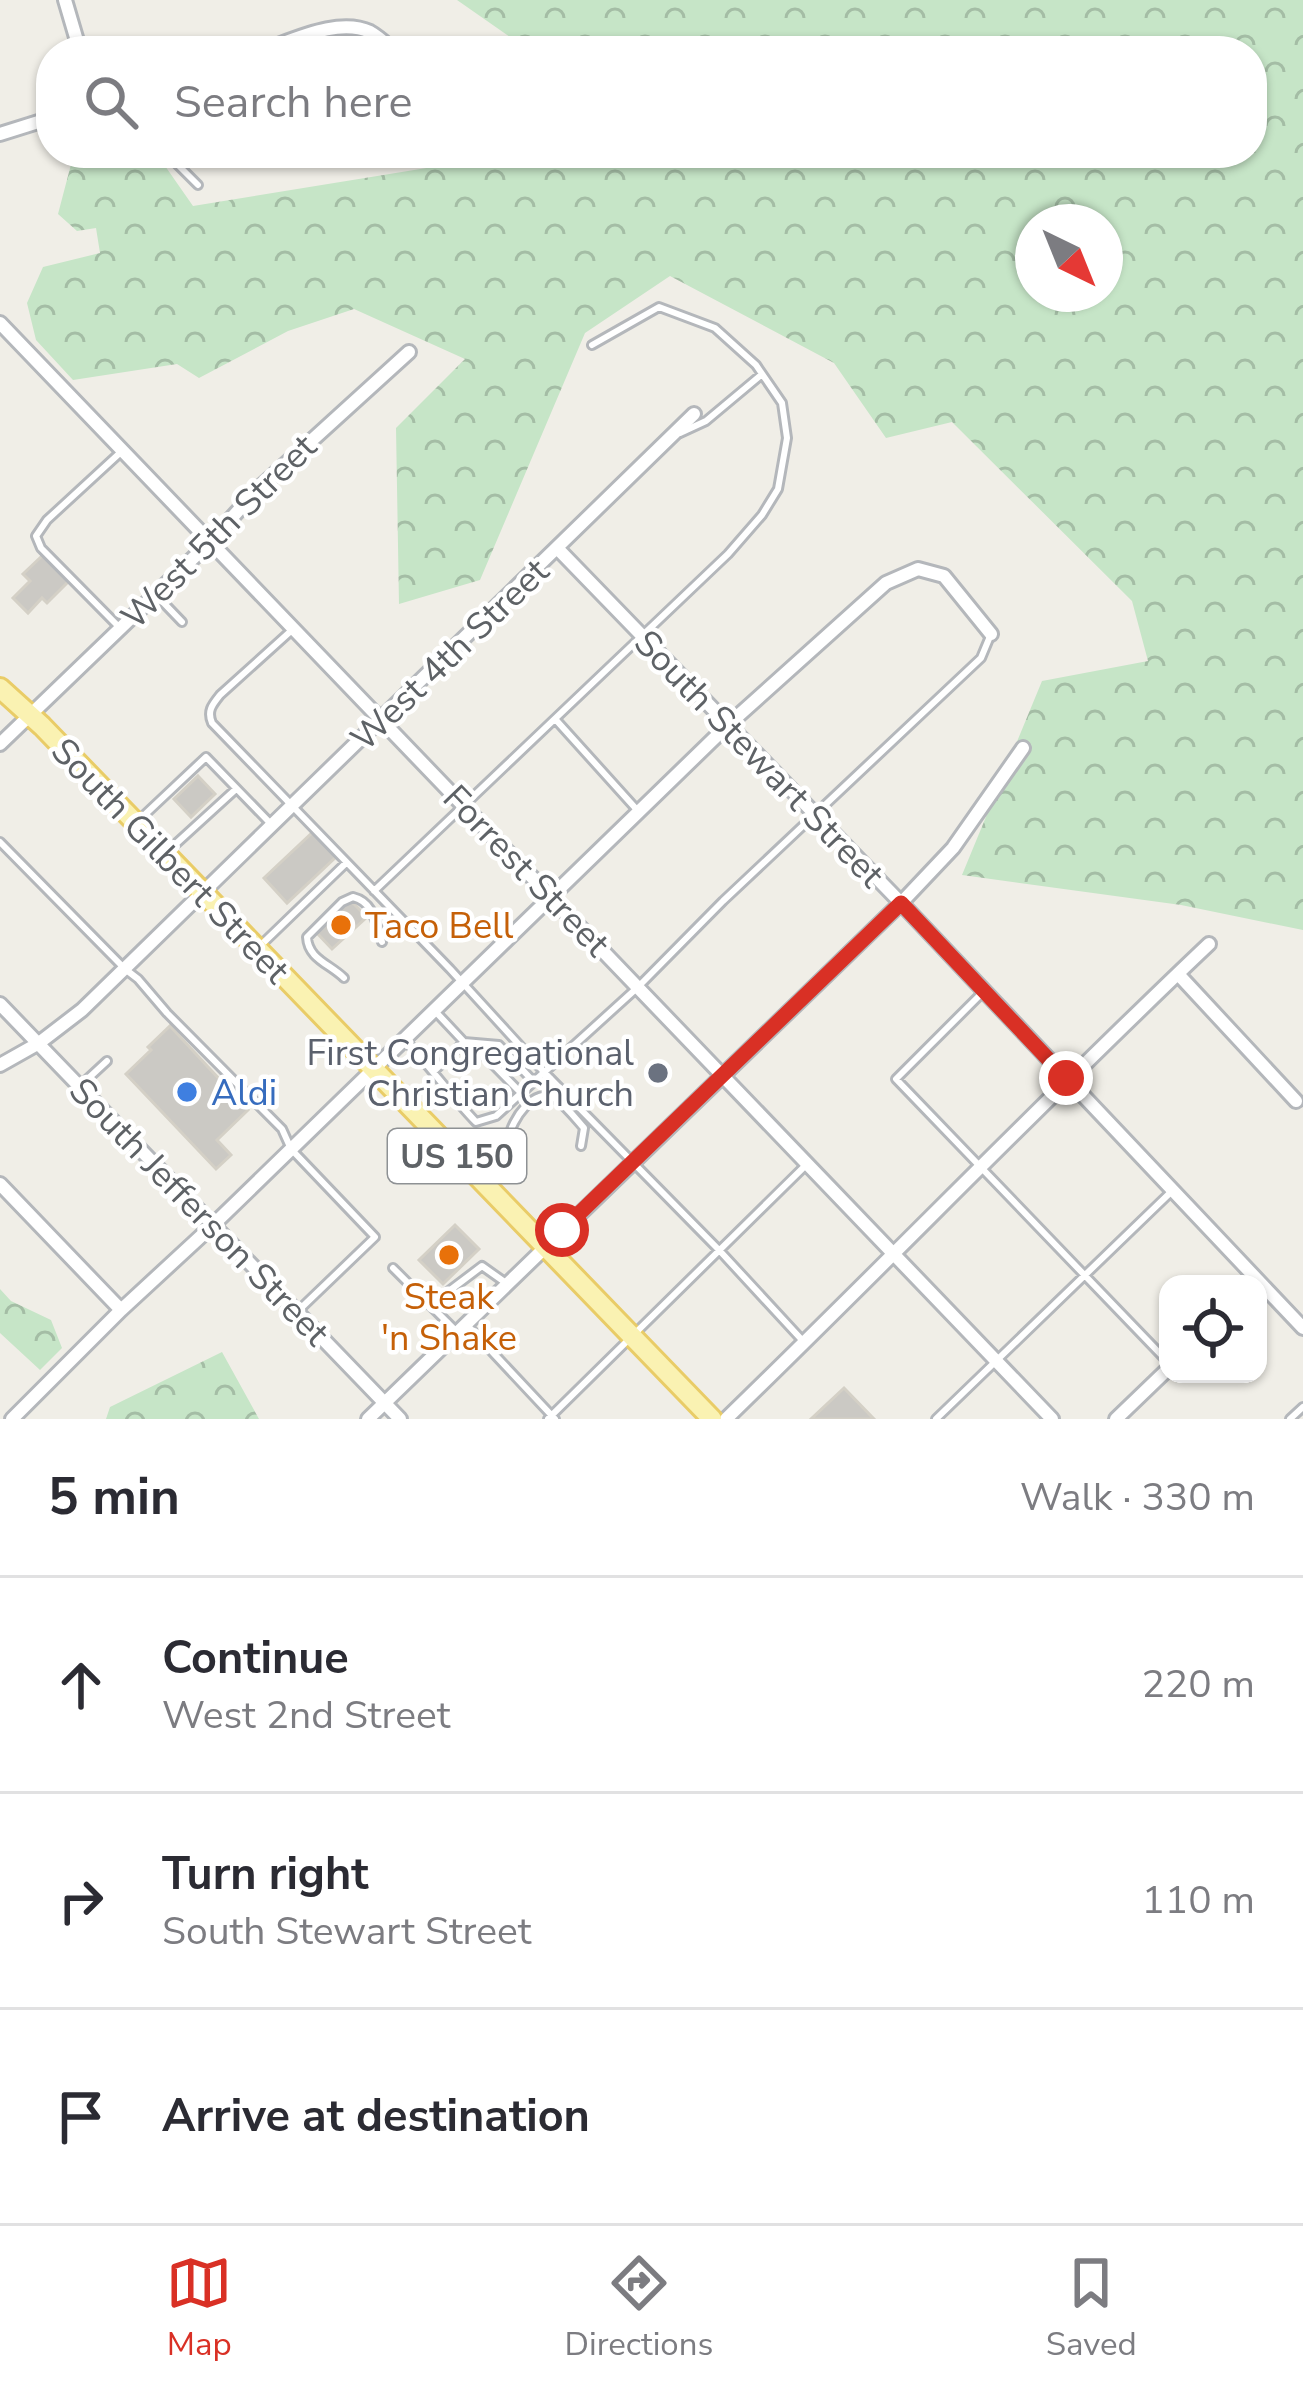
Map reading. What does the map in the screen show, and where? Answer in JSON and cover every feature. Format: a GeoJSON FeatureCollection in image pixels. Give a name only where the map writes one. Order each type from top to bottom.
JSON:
{"type":"FeatureCollection","features":[{"type":"Feature","properties":{"kind":"main road","name":"South Gilbert Street"},"geometry":{"type":"LineString","coordinates":[[0,677],[30,714]]}},
{"type":"Feature","properties":{"kind":"main road","name":"South Gilbert Street"},"geometry":{"type":"LineString","coordinates":[[0,688],[712,1419]]}},
{"type":"Feature","properties":{"kind":"street"},"geometry":{"type":"LineString","coordinates":[[65,0],[76,36]]}},
{"type":"Feature","properties":{"kind":"street"},"geometry":{"type":"LineString","coordinates":[[307,36],[351,27],[374,36]]}},
{"type":"Feature","properties":{"kind":"street"},"geometry":{"type":"LineString","coordinates":[[0,134],[36,123]]}},
{"type":"Feature","properties":{"kind":"street","name":"Forrest Street"},"geometry":{"type":"LineString","coordinates":[[0,322],[1052,1419]]}},
{"type":"Feature","properties":{"kind":"street","name":"West 5th Street"},"geometry":{"type":"LineString","coordinates":[[0,744],[210,542],[256,491],[409,352]]}},
{"type":"Feature","properties":{"kind":"street","name":"West 4th Street"},"geometry":{"type":"LineString","coordinates":[[0,1065],[82,1010],[694,414]]}},
{"type":"Feature","properties":{"kind":"street","name":"South Stewart Street"},"geometry":{"type":"LineString","coordinates":[[558,549],[901,903],[1250,1275]]}},
{"type":"Feature","properties":{"kind":"street"},"geometry":{"type":"LineString","coordinates":[[12,1419],[729,724],[886,583],[918,569],[944,577],[991,634]]}},
{"type":"Feature","properties":{"kind":"street"},"geometry":{"type":"LineString","coordinates":[[368,1419],[901,903],[953,848],[1023,748]]}},
{"type":"Feature","properties":{"kind":"street"},"geometry":{"type":"LineString","coordinates":[[726,1419],[895,1255],[1066,1078],[1209,944]]}},
{"type":"Feature","properties":{"kind":"street"},"geometry":{"type":"LineString","coordinates":[[1178,974],[1296,1101]]}},
{"type":"Feature","properties":{"kind":"street","name":"South Jefferson Street"},"geometry":{"type":"LineString","coordinates":[[0,1004],[400,1419]]}},
{"type":"Feature","properties":{"kind":"street"},"geometry":{"type":"LineString","coordinates":[[0,1184],[121,1310]]}},
{"type":"Feature","properties":{"kind":"street","name":"South Stewart Street"},"geometry":{"type":"LineString","coordinates":[[1267,1293],[1303,1328]]}},
{"type":"Feature","properties":{"kind":"street"},"geometry":{"type":"LineString","coordinates":[[1116,1419],[1159,1374]]}},
{"type":"Feature","properties":{"kind":"lane"},"geometry":{"type":"LineString","coordinates":[[181,168],[198,185]]}},
{"type":"Feature","properties":{"kind":"lane"},"geometry":{"type":"LineString","coordinates":[[374,891],[728,554],[778,489],[788,438],[782,404],[756,365],[715,328],[659,307],[592,344]]}},
{"type":"Feature","properties":{"kind":"lane"},"geometry":{"type":"LineString","coordinates":[[671,437],[706,421],[763,374]]}},
{"type":"Feature","properties":{"kind":"lane"},"geometry":{"type":"LineString","coordinates":[[120,628],[41,548],[36,536],[47,520],[122,451]]}},
{"type":"Feature","properties":{"kind":"lane"},"geometry":{"type":"LineString","coordinates":[[155,594],[182,622]]}},
{"type":"Feature","properties":{"kind":"lane"},"geometry":{"type":"LineString","coordinates":[[293,628],[220,695],[209,715],[212,723],[804,1343]]}},
{"type":"Feature","properties":{"kind":"lane"},"geometry":{"type":"LineString","coordinates":[[404,1039],[476,1122],[496,1116],[981,658],[991,634]]}},
{"type":"Feature","properties":{"kind":"lane"},"geometry":{"type":"LineString","coordinates":[[556,720],[638,812]]}},
{"type":"Feature","properties":{"kind":"lane"},"geometry":{"type":"LineString","coordinates":[[136,823],[206,757],[271,824]]}},
{"type":"Feature","properties":{"kind":"lane"},"geometry":{"type":"LineString","coordinates":[[165,854],[236,789]]}},
{"type":"Feature","properties":{"kind":"lane"},"geometry":{"type":"LineString","coordinates":[[0,842],[282,1130],[291,1149],[375,1237],[297,1313]]}},
{"type":"Feature","properties":{"kind":"lane"},"geometry":{"type":"LineString","coordinates":[[257,949],[346,864]]}},
{"type":"Feature","properties":{"kind":"lane"},"geometry":{"type":"LineString","coordinates":[[344,978],[316,958],[307,937],[342,902],[353,897],[369,906],[382,942]]}},
{"type":"Feature","properties":{"kind":"lane"},"geometry":{"type":"LineString","coordinates":[[984,992],[896,1079],[1159,1355]]}},
{"type":"Feature","properties":{"kind":"lane"},"geometry":{"type":"LineString","coordinates":[[434,1010],[521,1093]]}},
{"type":"Feature","properties":{"kind":"lane"},"geometry":{"type":"LineString","coordinates":[[434,1071],[468,1042],[499,1045],[533,1081]]}},
{"type":"Feature","properties":{"kind":"lane"},"geometry":{"type":"LineString","coordinates":[[80,1086],[106,1061]]}},
{"type":"Feature","properties":{"kind":"lane"},"geometry":{"type":"LineString","coordinates":[[509,1138],[511,1122],[545,1095],[555,1098],[584,1128],[581,1146]]}},
{"type":"Feature","properties":{"kind":"lane"},"geometry":{"type":"LineString","coordinates":[[393,1268],[552,1418],[808,1163]]}},
{"type":"Feature","properties":{"kind":"lane"},"geometry":{"type":"LineString","coordinates":[[936,1419],[1172,1191]]}},
{"type":"Feature","properties":{"kind":"lane"},"geometry":{"type":"LineString","coordinates":[[424,1302],[445,1294],[482,1266],[507,1283]]}},
{"type":"Feature","properties":{"kind":"lane"},"geometry":{"type":"LineString","coordinates":[[1290,1419],[1303,1407]]}},
{"type":"Feature","properties":{"kind":"green space"},"geometry":{"type":"Polygon","coordinates":[[[457,0],[1303,0],[1303,930],[1181,905],[962,875],[1042,681],[1148,661],[1132,601],[952,422],[886,438],[834,363],[670,276],[585,333],[480,580],[399,604],[396,428],[465,359],[354,309],[288,331],[199,378],[177,364],[73,380],[36,340],[27,303],[43,267],[100,253],[96,228],[77,231],[58,214],[70,168],[166,168],[193,206],[427,168],[1267,168],[1267,36],[509,36],[457,0]]]}},
{"type":"Feature","properties":{"kind":"green space"},"geometry":{"type":"Polygon","coordinates":[[[0,1289],[11,1301],[51,1320],[62,1348],[40,1370],[0,1333],[0,1289]]]}},
{"type":"Feature","properties":{"kind":"green space"},"geometry":{"type":"Polygon","coordinates":[[[222,1352],[259,1419],[106,1419],[110,1407],[222,1352]]]}},
{"type":"Feature","properties":{"kind":"building"},"geometry":{"type":"Polygon","coordinates":[[[43,555],[69,581],[47,603],[42,598],[28,613],[13,598],[30,581],[23,574],[43,555]]]}},
{"type":"Feature","properties":{"kind":"building"},"geometry":{"type":"Polygon","coordinates":[[[198,776],[215,794],[191,817],[174,799],[198,776]]]}},
{"type":"Feature","properties":{"kind":"building"},"geometry":{"type":"Polygon","coordinates":[[[313,832],[336,857],[287,903],[264,878],[313,832]]]}},
{"type":"Feature","properties":{"kind":"building","name":"Taco Bell"},"geometry":{"type":"Polygon","coordinates":[[[350,900],[367,917],[332,949],[316,932],[350,900]]]}},
{"type":"Feature","properties":{"kind":"building","name":"Aldi"},"geometry":{"type":"Polygon","coordinates":[[[170,1026],[248,1110],[217,1140],[231,1155],[216,1169],[126,1074],[170,1026]]]}},
{"type":"Feature","properties":{"kind":"building","name":"Steak 'n Shake"},"geometry":{"type":"Polygon","coordinates":[[[455,1225],[479,1249],[443,1284],[419,1260],[455,1225]]]}},
{"type":"Feature","properties":{"kind":"building"},"geometry":{"type":"Polygon","coordinates":[[[844,1388],[874,1419],[811,1419],[844,1388]]]}},
{"type":"Feature","properties":{"kind":"place","name":"Taco Bell"},"geometry":{"type":"Point","coordinates":[341,925]}},
{"type":"Feature","properties":{"kind":"place","name":"First Congregational Christian Church"},"geometry":{"type":"Point","coordinates":[658,1073]}},
{"type":"Feature","properties":{"kind":"place","name":"Aldi"},"geometry":{"type":"Point","coordinates":[187,1092]}},
{"type":"Feature","properties":{"kind":"place","name":"Steak 'n Shake"},"geometry":{"type":"Point","coordinates":[449,1255]}},
{"type":"Feature","properties":{"kind":"route"},"geometry":{"type":"LineString","coordinates":[[562,1230],[901,903],[1066,1078]]}}]}
